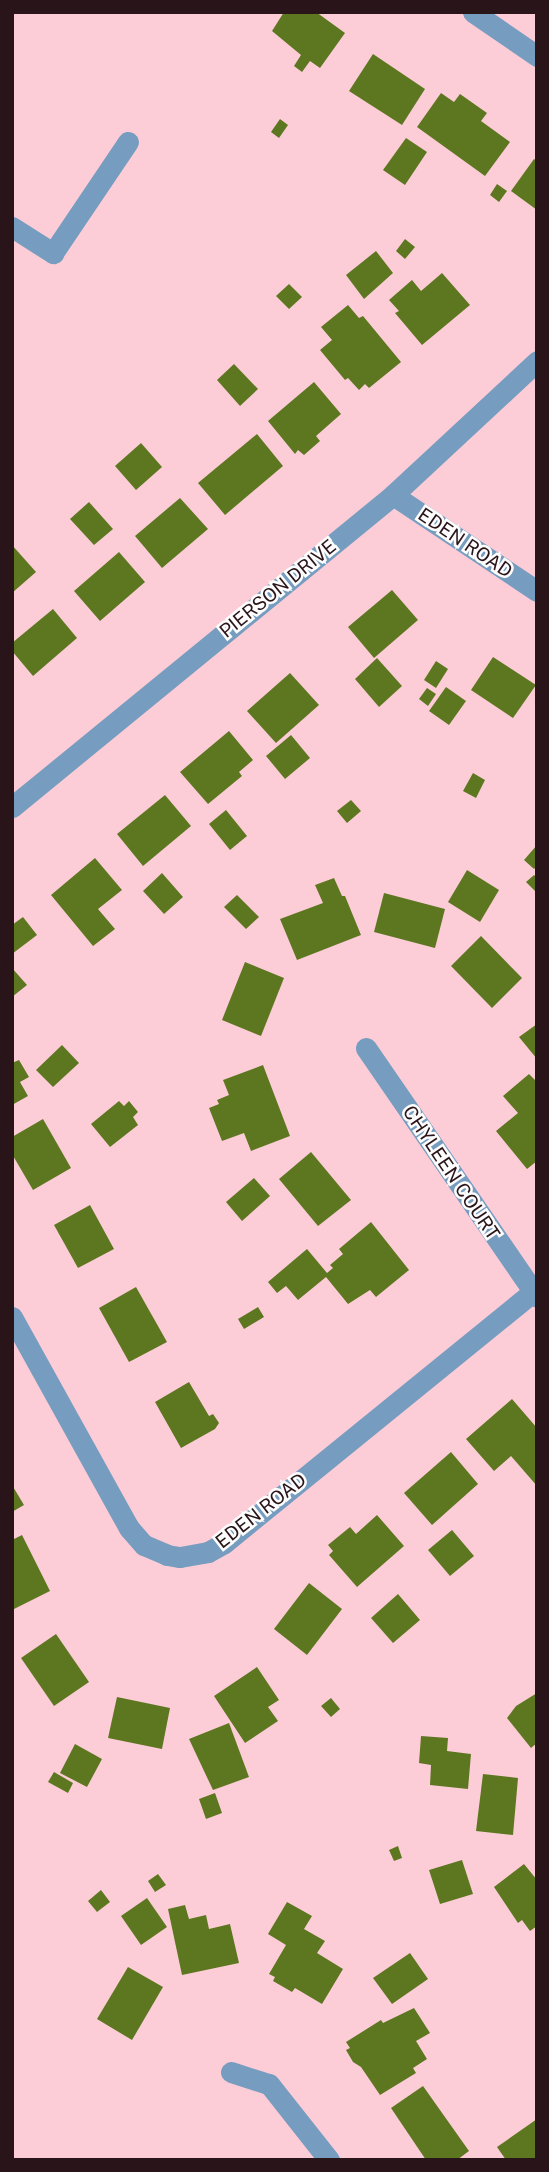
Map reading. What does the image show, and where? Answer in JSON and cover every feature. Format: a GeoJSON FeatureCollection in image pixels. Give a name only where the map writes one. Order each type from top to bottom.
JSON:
{"type":"FeatureCollection","features":[{"type":"Feature","properties":{"kind":"street"},"geometry":{"type":"LineString","coordinates":[[473,12],[537,56]]}},
{"type":"Feature","properties":{"kind":"street"},"geometry":{"type":"LineString","coordinates":[[12,227],[53,253],[128,142]]}},
{"type":"Feature","properties":{"kind":"street","name":"PIERSON DRIVE"},"geometry":{"type":"LineString","coordinates":[[12,807],[393,495],[537,361]]}},
{"type":"Feature","properties":{"kind":"street","name":"EDEN ROAD"},"geometry":{"type":"LineString","coordinates":[[393,495],[537,591]]}},
{"type":"Feature","properties":{"kind":"street","name":"CHYLEEN COURT"},"geometry":{"type":"LineString","coordinates":[[366,1048],[536,1293]]}},
{"type":"Feature","properties":{"kind":"street","name":"EDEN ROAD"},"geometry":{"type":"LineString","coordinates":[[12,1317],[129,1528],[144,1545],[167,1555],[180,1557],[208,1552],[224,1543],[536,1293]]}},
{"type":"Feature","properties":{"kind":"street"},"geometry":{"type":"LineString","coordinates":[[231,2072],[270,2084],[329,2160]]}},
{"type":"Feature","properties":{"kind":"building"},"geometry":{"type":"Polygon","coordinates":[[[284,12],[316,12],[345,33],[320,68],[310,61],[302,72],[294,66],[301,55],[272,31],[284,12]]]}},
{"type":"Feature","properties":{"kind":"building"},"geometry":{"type":"Polygon","coordinates":[[[373,54],[425,89],[402,125],[349,91],[373,54]]]}},
{"type":"Feature","properties":{"kind":"building"},"geometry":{"type":"Polygon","coordinates":[[[441,93],[454,102],[460,94],[487,113],[481,121],[510,142],[485,176],[417,127],[441,93]]]}},
{"type":"Feature","properties":{"kind":"building"},"geometry":{"type":"Polygon","coordinates":[[[280,119],[288,125],[279,138],[271,132],[280,119]]]}},
{"type":"Feature","properties":{"kind":"building"},"geometry":{"type":"Polygon","coordinates":[[[406,138],[427,152],[405,185],[383,170],[406,138]]]}},
{"type":"Feature","properties":{"kind":"building"},"geometry":{"type":"Polygon","coordinates":[[[534,159],[537,161],[537,210],[511,191],[534,159]]]}},
{"type":"Feature","properties":{"kind":"building"},"geometry":{"type":"Polygon","coordinates":[[[497,184],[507,191],[499,202],[490,195],[497,184]]]}},
{"type":"Feature","properties":{"kind":"building"},"geometry":{"type":"Polygon","coordinates":[[[405,239],[415,247],[405,259],[396,251],[405,239]]]}},
{"type":"Feature","properties":{"kind":"building"},"geometry":{"type":"Polygon","coordinates":[[[376,251],[393,273],[364,299],[346,275],[376,251]]]}},
{"type":"Feature","properties":{"kind":"building"},"geometry":{"type":"Polygon","coordinates":[[[442,273],[470,305],[422,345],[395,313],[399,311],[389,300],[412,280],[421,291],[442,273]]]}},
{"type":"Feature","properties":{"kind":"building"},"geometry":{"type":"Polygon","coordinates":[[[289,284],[302,297],[289,309],[276,296],[289,284]]]}},
{"type":"Feature","properties":{"kind":"building"},"geometry":{"type":"Polygon","coordinates":[[[348,305],[359,318],[363,316],[401,362],[369,388],[365,384],[359,390],[348,378],[345,380],[320,350],[332,340],[321,327],[348,305]]]}},
{"type":"Feature","properties":{"kind":"building"},"geometry":{"type":"Polygon","coordinates":[[[234,364],[258,389],[240,406],[217,380],[234,364]]]}},
{"type":"Feature","properties":{"kind":"building"},"geometry":{"type":"Polygon","coordinates":[[[314,382],[341,414],[316,436],[320,441],[304,455],[298,450],[295,454],[268,421],[314,382]]]}},
{"type":"Feature","properties":{"kind":"building"},"geometry":{"type":"Polygon","coordinates":[[[257,434],[283,466],[225,515],[198,483],[257,434]]]}},
{"type":"Feature","properties":{"kind":"building"},"geometry":{"type":"Polygon","coordinates":[[[141,443],[162,467],[136,490],[115,466],[141,443]]]}},
{"type":"Feature","properties":{"kind":"building"},"geometry":{"type":"Polygon","coordinates":[[[180,498],[208,529],[162,568],[135,536],[180,498]]]}},
{"type":"Feature","properties":{"kind":"building"},"geometry":{"type":"Polygon","coordinates":[[[89,502],[113,529],[94,545],[70,519],[89,502]]]}},
{"type":"Feature","properties":{"kind":"building"},"geometry":{"type":"Polygon","coordinates":[[[12,545],[36,572],[12,593],[12,545]]]}},
{"type":"Feature","properties":{"kind":"building"},"geometry":{"type":"Polygon","coordinates":[[[119,552],[145,582],[100,621],[74,591],[119,552]]]}},
{"type":"Feature","properties":{"kind":"building"},"geometry":{"type":"Polygon","coordinates":[[[392,590],[418,620],[374,658],[348,627],[392,590]]]}},
{"type":"Feature","properties":{"kind":"building"},"geometry":{"type":"Polygon","coordinates":[[[53,609],[77,638],[33,676],[12,651],[12,643],[53,609]]]}},
{"type":"Feature","properties":{"kind":"building"},"geometry":{"type":"Polygon","coordinates":[[[493,657],[536,685],[513,718],[471,690],[493,657]]]}},
{"type":"Feature","properties":{"kind":"building"},"geometry":{"type":"Polygon","coordinates":[[[377,658],[402,686],[379,707],[355,679],[377,658]]]}},
{"type":"Feature","properties":{"kind":"building"},"geometry":{"type":"Polygon","coordinates":[[[436,661],[448,669],[436,688],[424,680],[436,661]]]}},
{"type":"Feature","properties":{"kind":"building"},"geometry":{"type":"Polygon","coordinates":[[[290,673],[319,705],[276,743],[247,711],[290,673]]]}},
{"type":"Feature","properties":{"kind":"building"},"geometry":{"type":"Polygon","coordinates":[[[446,687],[466,701],[449,725],[429,711],[446,687]]]}},
{"type":"Feature","properties":{"kind":"building"},"geometry":{"type":"Polygon","coordinates":[[[427,688],[436,694],[428,706],[419,699],[427,688]]]}},
{"type":"Feature","properties":{"kind":"building"},"geometry":{"type":"Polygon","coordinates":[[[229,731],[253,760],[239,772],[242,776],[208,804],[180,772],[229,731]]]}},
{"type":"Feature","properties":{"kind":"building"},"geometry":{"type":"Polygon","coordinates":[[[291,735],[310,758],[285,779],[266,756],[291,735]]]}},
{"type":"Feature","properties":{"kind":"building"},"geometry":{"type":"Polygon","coordinates":[[[473,773],[485,780],[476,798],[463,791],[473,773]]]}},
{"type":"Feature","properties":{"kind":"building"},"geometry":{"type":"Polygon","coordinates":[[[165,795],[191,826],[143,866],[117,834],[165,795]]]}},
{"type":"Feature","properties":{"kind":"building"},"geometry":{"type":"Polygon","coordinates":[[[351,800],[361,811],[347,823],[337,811],[351,800]]]}},
{"type":"Feature","properties":{"kind":"building"},"geometry":{"type":"Polygon","coordinates":[[[226,810],[247,836],[230,850],[209,824],[226,810]]]}},
{"type":"Feature","properties":{"kind":"building"},"geometry":{"type":"Polygon","coordinates":[[[537,845],[537,866],[534,869],[524,860],[537,845]]]}},
{"type":"Feature","properties":{"kind":"building"},"geometry":{"type":"Polygon","coordinates":[[[95,858],[122,890],[98,909],[115,929],[93,946],[51,895],[95,858]]]}},
{"type":"Feature","properties":{"kind":"building"},"geometry":{"type":"Polygon","coordinates":[[[467,870],[499,890],[480,922],[448,902],[467,870]]]}},
{"type":"Feature","properties":{"kind":"building"},"geometry":{"type":"Polygon","coordinates":[[[162,873],[183,897],[164,914],[143,891],[162,873]]]}},
{"type":"Feature","properties":{"kind":"building"},"geometry":{"type":"Polygon","coordinates":[[[534,875],[537,878],[535,891],[526,882],[534,875]]]}},
{"type":"Feature","properties":{"kind":"building"},"geometry":{"type":"Polygon","coordinates":[[[334,878],[342,896],[345,896],[361,935],[297,960],[280,919],[323,903],[315,885],[334,878]]]}},
{"type":"Feature","properties":{"kind":"building"},"geometry":{"type":"Polygon","coordinates":[[[384,893],[445,909],[435,948],[374,932],[384,893]]]}},
{"type":"Feature","properties":{"kind":"building"},"geometry":{"type":"Polygon","coordinates":[[[237,895],[259,917],[246,929],[224,907],[237,895]]]}},
{"type":"Feature","properties":{"kind":"building"},"geometry":{"type":"Polygon","coordinates":[[[23,917],[37,935],[12,954],[12,925],[23,917]]]}},
{"type":"Feature","properties":{"kind":"building"},"geometry":{"type":"Polygon","coordinates":[[[481,936],[522,978],[492,1008],[451,966],[481,936]]]}},
{"type":"Feature","properties":{"kind":"building"},"geometry":{"type":"Polygon","coordinates":[[[245,962],[284,978],[261,1036],[222,1020],[245,962]]]}},
{"type":"Feature","properties":{"kind":"building"},"geometry":{"type":"Polygon","coordinates":[[[12,968],[27,985],[12,997],[12,968]]]}},
{"type":"Feature","properties":{"kind":"building"},"geometry":{"type":"Polygon","coordinates":[[[537,1024],[537,1059],[519,1037],[537,1024]]]}},
{"type":"Feature","properties":{"kind":"building"},"geometry":{"type":"Polygon","coordinates":[[[62,1045],[79,1063],[53,1087],[36,1070],[62,1045]]]}},
{"type":"Feature","properties":{"kind":"building"},"geometry":{"type":"Polygon","coordinates":[[[19,1060],[29,1077],[20,1082],[28,1096],[12,1105],[12,1063],[19,1060]]]}},
{"type":"Feature","properties":{"kind":"building"},"geometry":{"type":"Polygon","coordinates":[[[263,1065],[290,1136],[251,1151],[244,1133],[222,1141],[209,1108],[219,1104],[217,1100],[229,1095],[223,1080],[263,1065]]]}},
{"type":"Feature","properties":{"kind":"building"},"geometry":{"type":"Polygon","coordinates":[[[529,1074],[537,1082],[537,1161],[527,1169],[496,1131],[518,1113],[503,1096],[529,1074]]]}},
{"type":"Feature","properties":{"kind":"building"},"geometry":{"type":"Polygon","coordinates":[[[119,1101],[124,1106],[129,1101],[138,1112],[133,1117],[138,1125],[110,1147],[91,1124],[119,1101]]]}},
{"type":"Feature","properties":{"kind":"building"},"geometry":{"type":"Polygon","coordinates":[[[43,1119],[71,1168],[33,1190],[12,1154],[12,1137],[43,1119]]]}},
{"type":"Feature","properties":{"kind":"building"},"geometry":{"type":"Polygon","coordinates":[[[311,1152],[351,1200],[318,1226],[279,1179],[311,1152]]]}},
{"type":"Feature","properties":{"kind":"building"},"geometry":{"type":"Polygon","coordinates":[[[254,1178],[270,1196],[242,1221],[226,1202],[254,1178]]]}},
{"type":"Feature","properties":{"kind":"building"},"geometry":{"type":"Polygon","coordinates":[[[90,1205],[114,1249],[78,1268],[54,1225],[90,1205]]]}},
{"type":"Feature","properties":{"kind":"building"},"geometry":{"type":"Polygon","coordinates":[[[371,1222],[409,1270],[376,1297],[370,1290],[348,1304],[326,1277],[298,1300],[286,1286],[277,1293],[268,1282],[307,1249],[327,1273],[333,1268],[330,1265],[343,1254],[339,1249],[371,1222]]]}},
{"type":"Feature","properties":{"kind":"building"},"geometry":{"type":"Polygon","coordinates":[[[136,1287],[167,1342],[129,1362],[99,1308],[136,1287]]]}},
{"type":"Feature","properties":{"kind":"building"},"geometry":{"type":"Polygon","coordinates":[[[258,1307],[264,1317],[244,1329],[238,1319],[258,1307]]]}},
{"type":"Feature","properties":{"kind":"building"},"geometry":{"type":"Polygon","coordinates":[[[189,1382],[209,1416],[213,1414],[219,1423],[215,1429],[181,1448],[155,1402],[189,1382]]]}},
{"type":"Feature","properties":{"kind":"building"},"geometry":{"type":"Polygon","coordinates":[[[512,1399],[537,1428],[537,1486],[511,1456],[494,1471],[466,1439],[512,1399]]]}},
{"type":"Feature","properties":{"kind":"building"},"geometry":{"type":"Polygon","coordinates":[[[451,1452],[478,1484],[432,1525],[404,1493],[451,1452]]]}},
{"type":"Feature","properties":{"kind":"building"},"geometry":{"type":"Polygon","coordinates":[[[12,1485],[24,1505],[12,1512],[12,1485]]]}},
{"type":"Feature","properties":{"kind":"building"},"geometry":{"type":"Polygon","coordinates":[[[377,1515],[404,1546],[357,1587],[329,1555],[333,1551],[328,1545],[350,1527],[356,1534],[377,1515]]]}},
{"type":"Feature","properties":{"kind":"building"},"geometry":{"type":"Polygon","coordinates":[[[452,1530],[474,1556],[450,1576],[428,1550],[452,1530]]]}},
{"type":"Feature","properties":{"kind":"building"},"geometry":{"type":"Polygon","coordinates":[[[22,1535],[50,1591],[12,1610],[12,1540],[22,1535]]]}},
{"type":"Feature","properties":{"kind":"building"},"geometry":{"type":"Polygon","coordinates":[[[309,1583],[342,1609],[307,1655],[274,1629],[309,1583]]]}},
{"type":"Feature","properties":{"kind":"building"},"geometry":{"type":"Polygon","coordinates":[[[398,1594],[420,1620],[393,1643],[371,1618],[398,1594]]]}},
{"type":"Feature","properties":{"kind":"building"},"geometry":{"type":"Polygon","coordinates":[[[56,1634],[89,1682],[54,1706],[21,1658],[56,1634]]]}},
{"type":"Feature","properties":{"kind":"building"},"geometry":{"type":"Polygon","coordinates":[[[257,1667],[279,1700],[268,1707],[278,1721],[245,1743],[214,1696],[257,1667]]]}},
{"type":"Feature","properties":{"kind":"building"},"geometry":{"type":"Polygon","coordinates":[[[537,1693],[537,1743],[531,1748],[507,1718],[516,1706],[537,1693]]]}},
{"type":"Feature","properties":{"kind":"building"},"geometry":{"type":"Polygon","coordinates":[[[117,1697],[170,1708],[162,1749],[108,1738],[117,1697]]]}},
{"type":"Feature","properties":{"kind":"building"},"geometry":{"type":"Polygon","coordinates":[[[331,1698],[340,1709],[331,1717],[321,1706],[331,1698]]]}},
{"type":"Feature","properties":{"kind":"building"},"geometry":{"type":"Polygon","coordinates":[[[229,1723],[249,1777],[213,1790],[189,1739],[229,1723]]]}},
{"type":"Feature","properties":{"kind":"building"},"geometry":{"type":"Polygon","coordinates":[[[421,1736],[448,1738],[447,1751],[471,1754],[468,1789],[430,1785],[431,1765],[419,1763],[421,1736]]]}},
{"type":"Feature","properties":{"kind":"building"},"geometry":{"type":"Polygon","coordinates":[[[75,1744],[102,1759],[87,1787],[60,1773],[75,1744]]]}},
{"type":"Feature","properties":{"kind":"building"},"geometry":{"type":"Polygon","coordinates":[[[54,1772],[73,1783],[68,1793],[48,1782],[54,1772]]]}},
{"type":"Feature","properties":{"kind":"building"},"geometry":{"type":"Polygon","coordinates":[[[483,1774],[518,1778],[513,1835],[476,1831],[483,1774]]]}},
{"type":"Feature","properties":{"kind":"building"},"geometry":{"type":"Polygon","coordinates":[[[215,1793],[222,1813],[206,1819],[199,1799],[215,1793]]]}},
{"type":"Feature","properties":{"kind":"building"},"geometry":{"type":"Polygon","coordinates":[[[398,1846],[402,1858],[394,1861],[389,1850],[398,1846]]]}},
{"type":"Feature","properties":{"kind":"building"},"geometry":{"type":"Polygon","coordinates":[[[462,1860],[473,1894],[440,1904],[429,1870],[462,1860]]]}},
{"type":"Feature","properties":{"kind":"building"},"geometry":{"type":"Polygon","coordinates":[[[524,1864],[537,1880],[537,1926],[530,1931],[522,1920],[518,1923],[494,1887],[524,1864]]]}},
{"type":"Feature","properties":{"kind":"building"},"geometry":{"type":"Polygon","coordinates":[[[158,1874],[166,1885],[155,1892],[148,1881],[158,1874]]]}},
{"type":"Feature","properties":{"kind":"building"},"geometry":{"type":"Polygon","coordinates":[[[101,1890],[110,1902],[97,1912],[88,1901],[101,1890]]]}},
{"type":"Feature","properties":{"kind":"building"},"geometry":{"type":"Polygon","coordinates":[[[147,1898],[167,1927],[141,1945],[121,1916],[147,1898]]]}},
{"type":"Feature","properties":{"kind":"building"},"geometry":{"type":"Polygon","coordinates":[[[287,1902],[312,1916],[304,1929],[325,1941],[317,1953],[343,1969],[322,2004],[295,1988],[292,1992],[273,1981],[275,1977],[269,1974],[286,1945],[268,1934],[287,1902]]]}},
{"type":"Feature","properties":{"kind":"building"},"geometry":{"type":"Polygon","coordinates":[[[185,1905],[189,1919],[206,1915],[209,1929],[230,1924],[239,1963],[182,1975],[168,1909],[185,1905]]]}},
{"type":"Feature","properties":{"kind":"building"},"geometry":{"type":"Polygon","coordinates":[[[410,1953],[428,1979],[392,2004],[373,1978],[410,1953]]]}},
{"type":"Feature","properties":{"kind":"building"},"geometry":{"type":"Polygon","coordinates":[[[128,1967],[163,1987],[132,2040],[97,2019],[128,1967]]]}},
{"type":"Feature","properties":{"kind":"building"},"geometry":{"type":"Polygon","coordinates":[[[414,2008],[430,2033],[416,2041],[427,2059],[413,2068],[416,2073],[380,2095],[361,2067],[353,2062],[346,2050],[350,2048],[346,2042],[381,2020],[383,2023],[414,2008]]]}},
{"type":"Feature","properties":{"kind":"building"},"geometry":{"type":"Polygon","coordinates":[[[423,2086],[469,2151],[457,2160],[426,2160],[391,2108],[423,2086]]]}},
{"type":"Feature","properties":{"kind":"building"},"geometry":{"type":"Polygon","coordinates":[[[537,2119],[537,2160],[506,2160],[497,2147],[537,2119]]]}}]}
